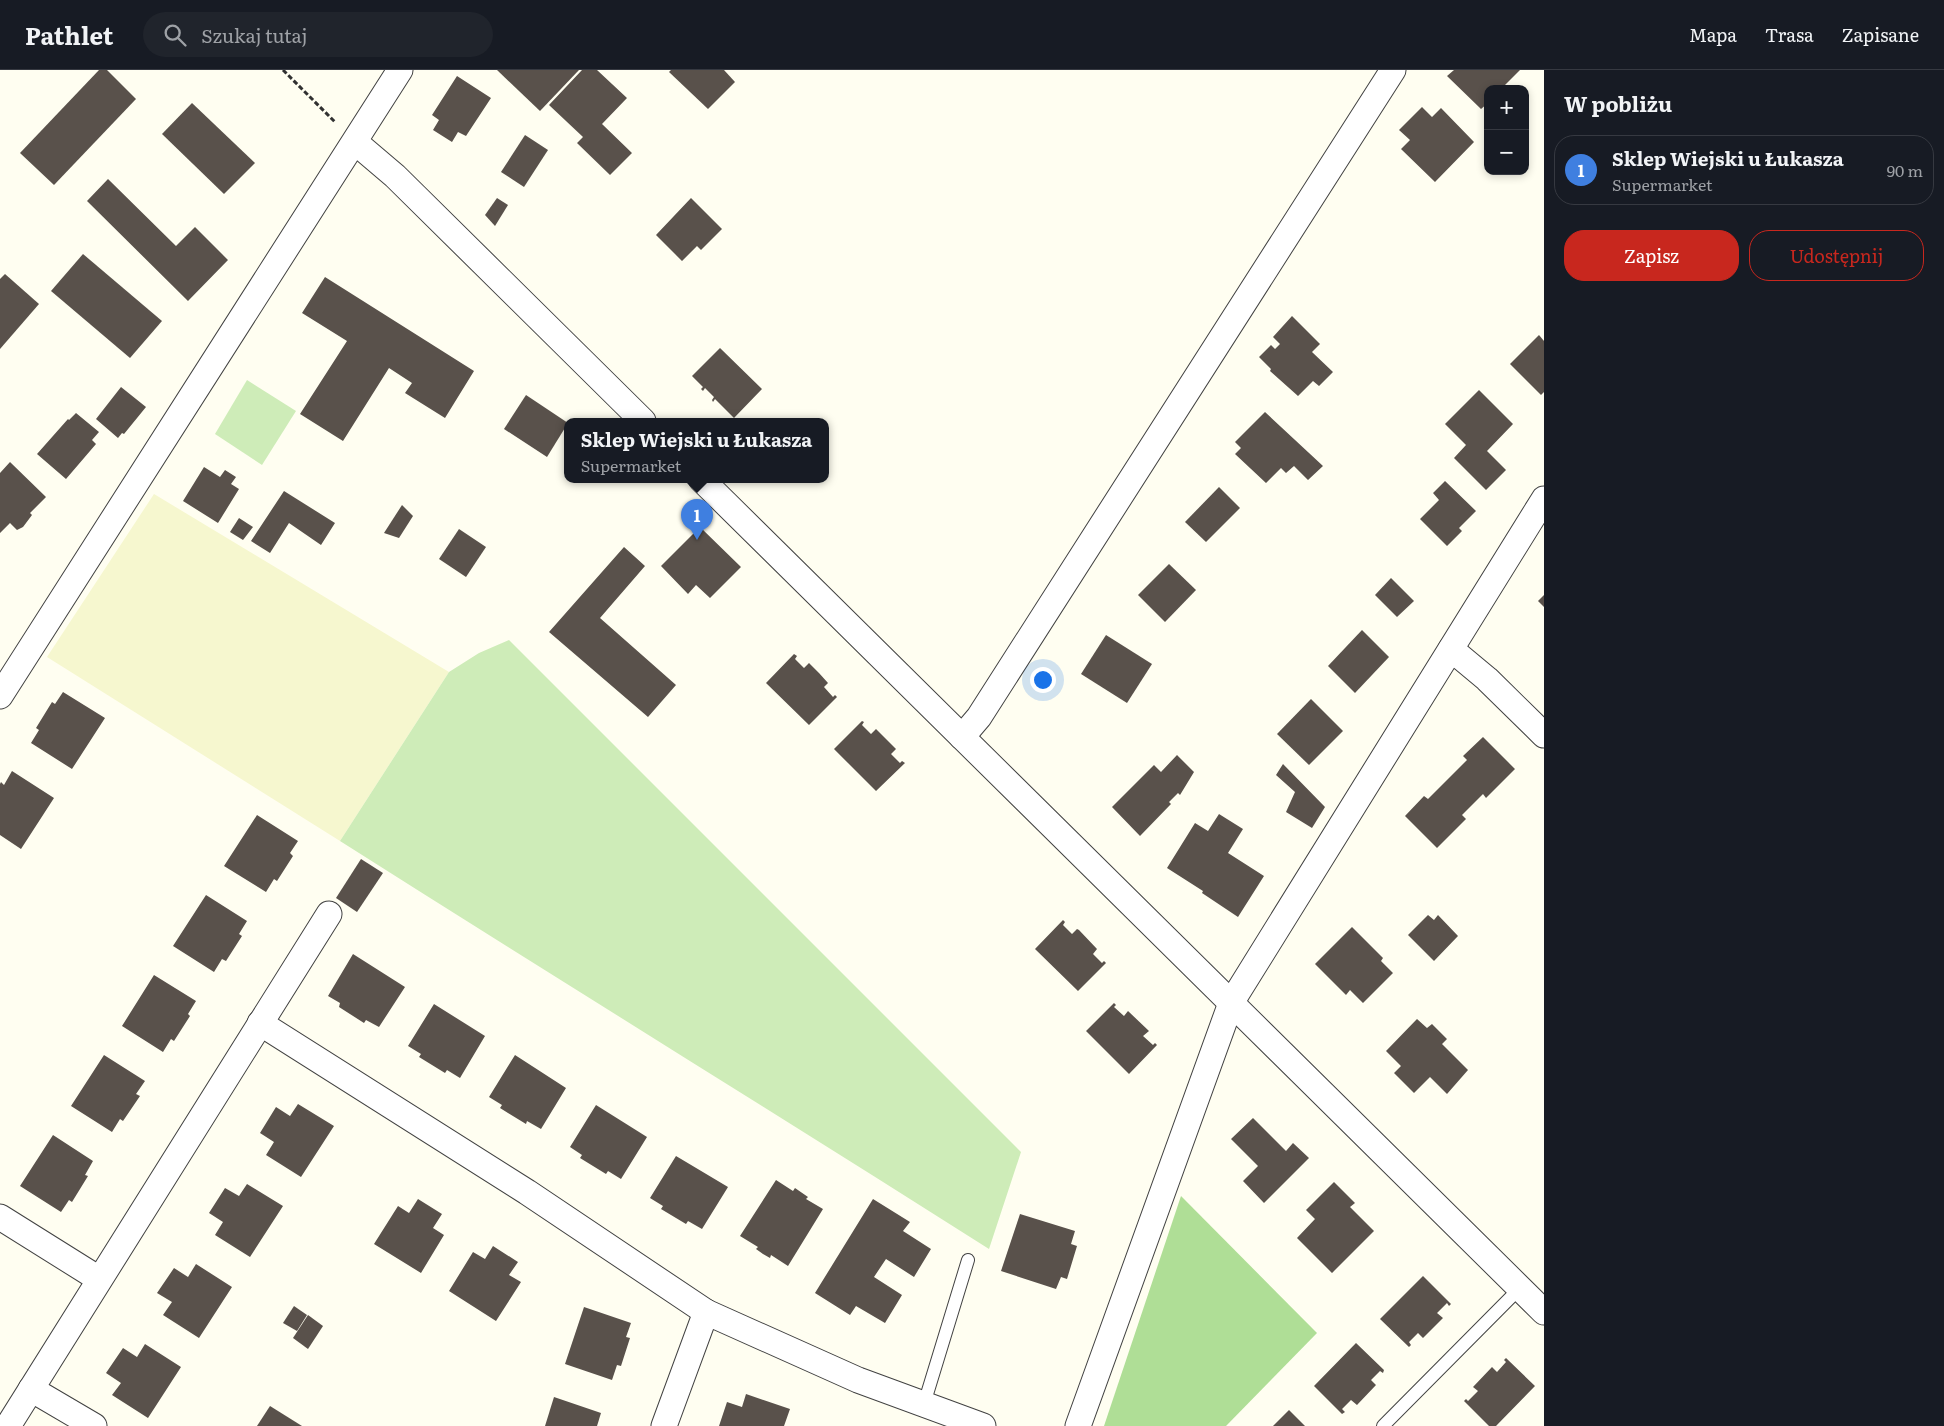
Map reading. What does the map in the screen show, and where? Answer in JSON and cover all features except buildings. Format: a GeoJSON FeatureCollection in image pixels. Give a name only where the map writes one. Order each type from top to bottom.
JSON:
{"type":"FeatureCollection","features":[{"type":"Feature","properties":{"kind":"street"},"geometry":{"type":"LineString","coordinates":[[0,696],[400,70]]}},
{"type":"Feature","properties":{"kind":"street"},"geometry":{"type":"LineString","coordinates":[[962,738],[979,717],[1393,70]]}},
{"type":"Feature","properties":{"kind":"street"},"geometry":{"type":"LineString","coordinates":[[355,142],[395,176],[640,418]]}},
{"type":"Feature","properties":{"kind":"street"},"geometry":{"type":"LineString","coordinates":[[705,483],[1544,1312]]}},
{"type":"Feature","properties":{"kind":"street"},"geometry":{"type":"LineString","coordinates":[[1078,1426],[1231,1003],[1544,499]]}},
{"type":"Feature","properties":{"kind":"street"},"geometry":{"type":"LineString","coordinates":[[1451,649],[1487,679],[1544,734]]}},
{"type":"Feature","properties":{"kind":"street"},"geometry":{"type":"LineString","coordinates":[[8,1426],[329,914]]}},
{"type":"Feature","properties":{"kind":"street"},"geometry":{"type":"LineString","coordinates":[[260,1024],[527,1192],[706,1312],[858,1380],[983,1426]]}},
{"type":"Feature","properties":{"kind":"street"},"geometry":{"type":"LineString","coordinates":[[0,1217],[99,1279]]}},
{"type":"Feature","properties":{"kind":"street"},"geometry":{"type":"LineString","coordinates":[[664,1426],[706,1312]]}},
{"type":"Feature","properties":{"kind":"street"},"geometry":{"type":"LineString","coordinates":[[31,1389],[94,1426]]}},
{"type":"Feature","properties":{"kind":"lane"},"geometry":{"type":"LineString","coordinates":[[924,1404],[968,1260]]}},
{"type":"Feature","properties":{"kind":"lane"},"geometry":{"type":"LineString","coordinates":[[1383,1426],[1520,1288]]}},
{"type":"Feature","properties":{"kind":"path"},"geometry":{"type":"LineString","coordinates":[[283,70],[355,142]]}},
{"type":"Feature","properties":{"kind":"green space"},"geometry":{"type":"Polygon","coordinates":[[[247,380],[296,411],[262,465],[215,434],[247,380]]]}},
{"type":"Feature","properties":{"kind":"green space"},"geometry":{"type":"Polygon","coordinates":[[[154,494],[449,672],[340,841],[47,657],[154,494]]]}},
{"type":"Feature","properties":{"kind":"green space"},"geometry":{"type":"Polygon","coordinates":[[[509,640],[1021,1152],[989,1249],[340,841],[449,672],[479,653],[509,640]]]}},
{"type":"Feature","properties":{"kind":"green space"},"geometry":{"type":"Polygon","coordinates":[[[1181,1196],[1317,1333],[1226,1426],[1104,1426],[1181,1196]]]}},
{"type":"Feature","properties":{"kind":"place","name":"Sklep Wiejski u Łukasza"},"geometry":{"type":"Point","coordinates":[697,540]}}]}
